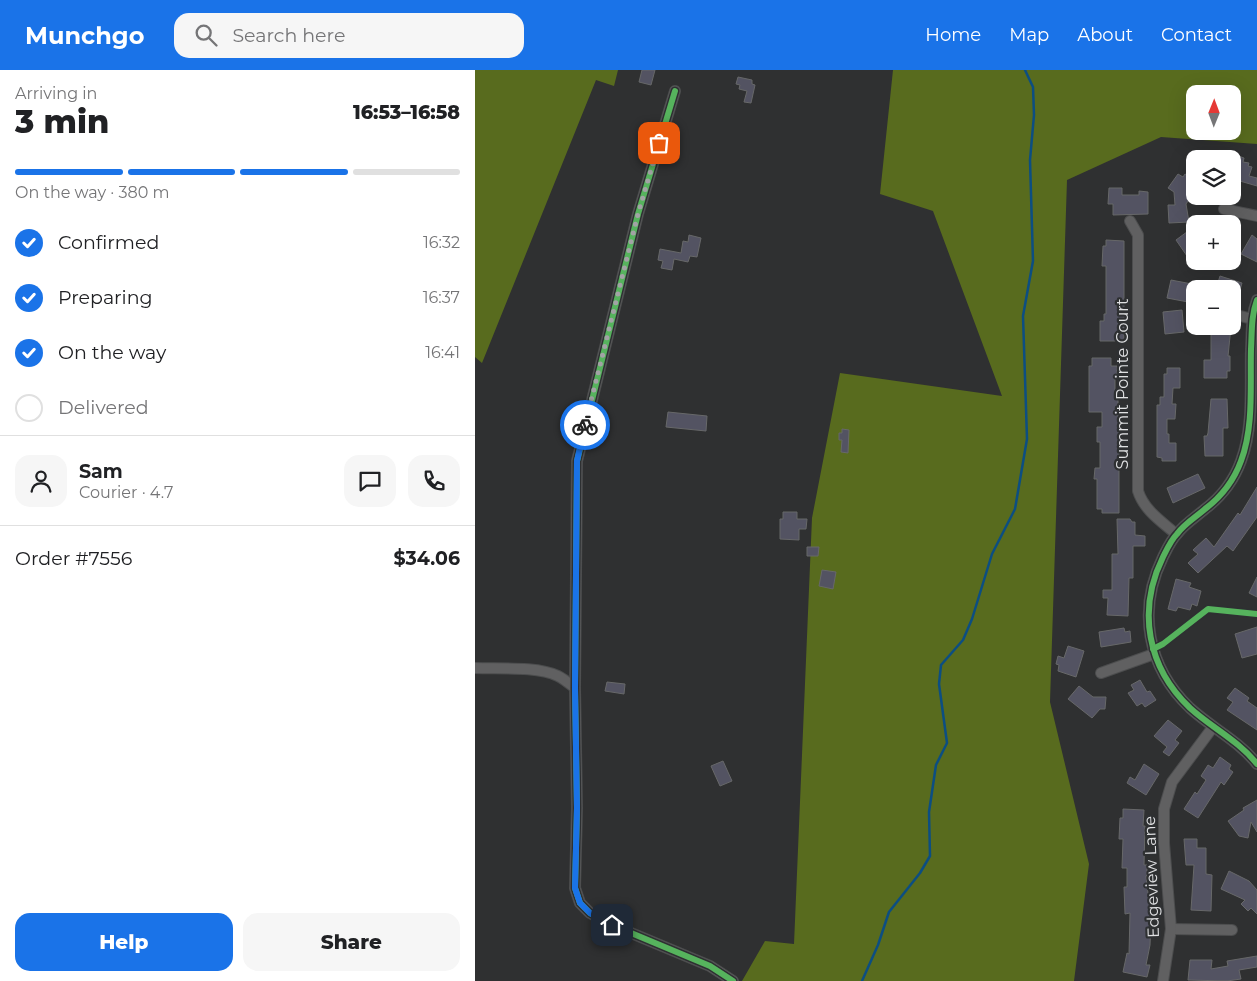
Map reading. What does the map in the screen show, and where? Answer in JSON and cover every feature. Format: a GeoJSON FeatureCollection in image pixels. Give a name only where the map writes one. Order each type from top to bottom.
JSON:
{"type":"FeatureCollection","features":[{"type":"Feature","properties":{"kind":"street"},"geometry":{"type":"LineString","coordinates":[[675,91],[638,214],[577,461],[575,688],[577,808],[574,874],[575,888],[580,903],[590,913],[612,925],[710,966],[733,981]]}},
{"type":"Feature","properties":{"kind":"street"},"geometry":{"type":"LineString","coordinates":[[1224,208],[1257,216]]}},
{"type":"Feature","properties":{"kind":"street","name":"Summit Pointe Court"},"geometry":{"type":"LineString","coordinates":[[1130,221],[1138,234],[1138,491],[1146,508],[1177,534]]}},
{"type":"Feature","properties":{"kind":"street"},"geometry":{"type":"LineString","coordinates":[[1257,300],[1252,320],[1253,430],[1241,462],[1226,488],[1206,509],[1177,534],[1161,562],[1152,586],[1148,614],[1154,654],[1171,687],[1192,710],[1242,747],[1257,764]]}},
{"type":"Feature","properties":{"kind":"street"},"geometry":{"type":"LineString","coordinates":[[1241,317],[1252,320]]}},
{"type":"Feature","properties":{"kind":"street"},"geometry":{"type":"LineString","coordinates":[[1101,673],[1154,654]]}},
{"type":"Feature","properties":{"kind":"street"},"geometry":{"type":"LineString","coordinates":[[475,668],[535,670],[559,677],[575,688]]}},
{"type":"Feature","properties":{"kind":"street","name":"Edgeview Lane"},"geometry":{"type":"LineString","coordinates":[[1163,981],[1171,929],[1164,843],[1164,809],[1172,782],[1213,727]]}},
{"type":"Feature","properties":{"kind":"street"},"geometry":{"type":"LineString","coordinates":[[1171,929],[1232,930]]}},
{"type":"Feature","properties":{"kind":"green space"},"geometry":{"type":"Polygon","coordinates":[[[475,70],[618,70],[614,86],[596,80],[482,363],[475,357],[475,70]]]}},
{"type":"Feature","properties":{"kind":"green space"},"geometry":{"type":"Polygon","coordinates":[[[893,70],[1257,70],[1257,144],[1202,140],[1241,140],[1241,85],[1186,85],[1186,139],[1161,137],[1067,180],[1050,702],[1089,864],[1074,981],[742,981],[765,941],[794,944],[812,518],[840,373],[1002,396],[933,211],[880,194],[893,70]]]}},
{"type":"Feature","properties":{"kind":"building"},"geometry":{"type":"Polygon","coordinates":[[[642,70],[655,70],[651,85],[639,82],[642,70]]]}},
{"type":"Feature","properties":{"kind":"building"},"geometry":{"type":"Polygon","coordinates":[[[738,77],[752,80],[752,84],[755,85],[751,103],[744,102],[747,91],[739,89],[740,85],[736,84],[738,77]]]}},
{"type":"Feature","properties":{"kind":"building"},"geometry":{"type":"Polygon","coordinates":[[[1241,157],[1244,158],[1243,162],[1249,163],[1248,166],[1252,167],[1249,176],[1257,178],[1257,186],[1241,181],[1241,157]]]}},
{"type":"Feature","properties":{"kind":"building"},"geometry":{"type":"Polygon","coordinates":[[[1178,174],[1183,177],[1186,175],[1188,215],[1186,215],[1186,222],[1169,223],[1168,205],[1175,205],[1174,192],[1168,188],[1178,174]]]}},
{"type":"Feature","properties":{"kind":"building"},"geometry":{"type":"Polygon","coordinates":[[[1109,188],[1122,188],[1122,195],[1139,195],[1139,191],[1148,192],[1148,214],[1113,215],[1113,204],[1108,204],[1109,188]]]}},
{"type":"Feature","properties":{"kind":"building"},"geometry":{"type":"Polygon","coordinates":[[[1186,233],[1186,255],[1176,240],[1186,233]]]}},
{"type":"Feature","properties":{"kind":"building"},"geometry":{"type":"Polygon","coordinates":[[[689,235],[701,238],[697,257],[690,256],[688,262],[674,259],[672,270],[661,268],[663,261],[658,260],[660,249],[681,253],[683,241],[688,242],[689,235]]]}},
{"type":"Feature","properties":{"kind":"building"},"geometry":{"type":"Polygon","coordinates":[[[1252,235],[1257,239],[1257,262],[1241,254],[1252,235]]]}},
{"type":"Feature","properties":{"kind":"building"},"geometry":{"type":"Polygon","coordinates":[[[1106,240],[1124,241],[1124,341],[1100,341],[1100,321],[1104,321],[1104,314],[1106,314],[1106,266],[1102,266],[1103,246],[1106,246],[1106,240]]]}},
{"type":"Feature","properties":{"kind":"building"},"geometry":{"type":"Polygon","coordinates":[[[1220,276],[1233,280],[1219,280],[1220,276]]]}},
{"type":"Feature","properties":{"kind":"building"},"geometry":{"type":"Polygon","coordinates":[[[1171,280],[1186,283],[1186,302],[1167,298],[1171,280]]]}},
{"type":"Feature","properties":{"kind":"building"},"geometry":{"type":"Polygon","coordinates":[[[1182,310],[1184,332],[1165,334],[1163,312],[1182,310]]]}},
{"type":"Feature","properties":{"kind":"building"},"geometry":{"type":"Polygon","coordinates":[[[1211,335],[1230,335],[1228,356],[1230,356],[1230,371],[1227,371],[1227,378],[1204,378],[1204,360],[1211,360],[1211,335]]]}},
{"type":"Feature","properties":{"kind":"building"},"geometry":{"type":"Polygon","coordinates":[[[1092,358],[1111,358],[1111,366],[1117,366],[1115,398],[1118,398],[1119,419],[1119,513],[1102,513],[1102,509],[1097,509],[1097,479],[1094,479],[1095,468],[1100,468],[1100,442],[1097,442],[1097,427],[1102,427],[1102,412],[1089,412],[1089,366],[1092,366],[1092,358]]]}},
{"type":"Feature","properties":{"kind":"building"},"geometry":{"type":"Polygon","coordinates":[[[1167,368],[1180,368],[1180,388],[1173,388],[1172,404],[1176,404],[1175,419],[1167,419],[1169,443],[1176,443],[1176,461],[1162,461],[1162,458],[1157,457],[1157,405],[1160,405],[1160,397],[1164,397],[1164,374],[1167,374],[1167,368]]]}},
{"type":"Feature","properties":{"kind":"building"},"geometry":{"type":"Polygon","coordinates":[[[1211,399],[1227,399],[1228,428],[1223,428],[1223,456],[1205,456],[1204,436],[1207,436],[1208,433],[1211,399]]]}},
{"type":"Feature","properties":{"kind":"building"},"geometry":{"type":"Polygon","coordinates":[[[668,412],[707,416],[706,431],[666,427],[668,412]]]}},
{"type":"Feature","properties":{"kind":"building"},"geometry":{"type":"Polygon","coordinates":[[[842,429],[849,430],[848,453],[841,452],[842,440],[839,440],[839,433],[842,433],[842,429]]]}},
{"type":"Feature","properties":{"kind":"building"},"geometry":{"type":"Polygon","coordinates":[[[1198,474],[1205,488],[1173,503],[1167,488],[1198,474]]]}},
{"type":"Feature","properties":{"kind":"building"},"geometry":{"type":"Polygon","coordinates":[[[1257,487],[1257,517],[1233,551],[1227,546],[1198,573],[1188,563],[1198,554],[1193,550],[1206,538],[1214,547],[1238,513],[1240,515],[1257,487]]]}},
{"type":"Feature","properties":{"kind":"building"},"geometry":{"type":"Polygon","coordinates":[[[783,512],[797,512],[797,519],[807,519],[806,529],[799,529],[799,540],[780,539],[780,519],[783,519],[783,512]]]}},
{"type":"Feature","properties":{"kind":"building"},"geometry":{"type":"Polygon","coordinates":[[[1117,519],[1130,519],[1132,522],[1135,522],[1135,535],[1145,536],[1145,546],[1133,546],[1133,578],[1129,578],[1128,616],[1107,615],[1108,598],[1103,598],[1103,590],[1112,590],[1112,554],[1118,554],[1117,519]]]}},
{"type":"Feature","properties":{"kind":"building"},"geometry":{"type":"Polygon","coordinates":[[[807,547],[819,547],[818,556],[807,556],[807,547]]]}},
{"type":"Feature","properties":{"kind":"building"},"geometry":{"type":"Polygon","coordinates":[[[822,570],[836,572],[833,589],[819,586],[822,570]]]}},
{"type":"Feature","properties":{"kind":"building"},"geometry":{"type":"Polygon","coordinates":[[[1257,577],[1257,597],[1249,593],[1257,577]]]}},
{"type":"Feature","properties":{"kind":"building"},"geometry":{"type":"Polygon","coordinates":[[[1176,579],[1191,583],[1189,587],[1201,591],[1197,606],[1192,604],[1190,610],[1178,607],[1176,611],[1168,609],[1176,579]]]}},
{"type":"Feature","properties":{"kind":"building"},"geometry":{"type":"Polygon","coordinates":[[[1257,627],[1257,654],[1242,658],[1235,634],[1257,627]]]}},
{"type":"Feature","properties":{"kind":"building"},"geometry":{"type":"Polygon","coordinates":[[[1124,628],[1125,632],[1130,631],[1131,642],[1101,647],[1099,632],[1124,628]]]}},
{"type":"Feature","properties":{"kind":"building"},"geometry":{"type":"Polygon","coordinates":[[[1068,646],[1084,651],[1076,677],[1058,671],[1059,665],[1056,664],[1058,656],[1064,658],[1068,646]]]}},
{"type":"Feature","properties":{"kind":"building"},"geometry":{"type":"Polygon","coordinates":[[[1140,680],[1147,692],[1150,691],[1156,700],[1145,707],[1142,703],[1137,706],[1128,693],[1134,690],[1131,685],[1140,680]]]}},
{"type":"Feature","properties":{"kind":"building"},"geometry":{"type":"Polygon","coordinates":[[[607,682],[625,684],[624,694],[605,691],[607,682]]]}},
{"type":"Feature","properties":{"kind":"building"},"geometry":{"type":"Polygon","coordinates":[[[1079,686],[1093,697],[1106,697],[1105,709],[1100,709],[1092,718],[1068,699],[1079,686]]]}},
{"type":"Feature","properties":{"kind":"building"},"geometry":{"type":"Polygon","coordinates":[[[1235,688],[1249,698],[1247,701],[1257,708],[1257,730],[1227,710],[1233,702],[1227,698],[1235,688]]]}},
{"type":"Feature","properties":{"kind":"building"},"geometry":{"type":"Polygon","coordinates":[[[1168,720],[1182,731],[1175,740],[1179,743],[1169,756],[1163,752],[1167,747],[1154,736],[1168,720]]]}},
{"type":"Feature","properties":{"kind":"building"},"geometry":{"type":"Polygon","coordinates":[[[1220,757],[1231,765],[1229,769],[1233,772],[1224,785],[1221,782],[1198,818],[1184,809],[1195,792],[1197,794],[1206,780],[1201,776],[1208,765],[1213,768],[1220,757]]]}},
{"type":"Feature","properties":{"kind":"building"},"geometry":{"type":"Polygon","coordinates":[[[723,761],[732,781],[720,786],[711,766],[723,761]]]}},
{"type":"Feature","properties":{"kind":"building"},"geometry":{"type":"Polygon","coordinates":[[[1144,764],[1159,774],[1146,795],[1127,783],[1130,777],[1135,780],[1144,764]]]}},
{"type":"Feature","properties":{"kind":"building"},"geometry":{"type":"Polygon","coordinates":[[[1257,800],[1257,832],[1251,822],[1248,838],[1239,836],[1228,821],[1244,810],[1243,808],[1257,800]]]}},
{"type":"Feature","properties":{"kind":"building"},"geometry":{"type":"Polygon","coordinates":[[[1123,809],[1144,810],[1144,865],[1147,865],[1146,876],[1151,919],[1150,945],[1146,965],[1150,965],[1147,977],[1123,972],[1127,953],[1129,954],[1130,913],[1125,914],[1124,887],[1127,887],[1127,868],[1122,868],[1123,839],[1119,839],[1120,818],[1123,818],[1123,809]]]}},
{"type":"Feature","properties":{"kind":"building"},"geometry":{"type":"Polygon","coordinates":[[[1184,839],[1197,839],[1197,848],[1206,848],[1206,874],[1212,875],[1211,911],[1191,910],[1194,865],[1186,865],[1184,839]]]}},
{"type":"Feature","properties":{"kind":"building"},"geometry":{"type":"Polygon","coordinates":[[[1229,871],[1249,881],[1257,890],[1257,914],[1251,908],[1248,911],[1241,904],[1245,900],[1221,889],[1229,871]]]}},
{"type":"Feature","properties":{"kind":"building"},"geometry":{"type":"Polygon","coordinates":[[[1257,956],[1257,967],[1239,970],[1241,979],[1227,981],[1188,980],[1190,960],[1212,960],[1211,969],[1228,966],[1227,961],[1257,956]]]}},
{"type":"Feature","properties":{"kind":"waterway"},"geometry":{"type":"LineString","coordinates":[[862,981],[878,945],[889,912],[920,873],[930,856],[929,812],[936,765],[947,743],[939,684],[941,665],[963,640],[972,619],[992,554],[1015,509],[1027,439],[1023,316],[1033,261],[1030,160],[1034,115],[1033,87],[1025,70]]}},
{"type":"Feature","properties":{"kind":"cycle path"},"geometry":{"type":"LineString","coordinates":[[675,91],[638,214],[577,461],[575,688],[577,808],[575,888],[580,903],[590,913],[612,925],[710,966],[733,981]]}},
{"type":"Feature","properties":{"kind":"cycle path"},"geometry":{"type":"LineString","coordinates":[[1257,300],[1252,324],[1250,420],[1241,461],[1235,475],[1222,494],[1183,527],[1169,545],[1155,577],[1150,597],[1149,617],[1151,637],[1156,656],[1164,675],[1175,692],[1190,708],[1234,741],[1257,764]]}},
{"type":"Feature","properties":{"kind":"cycle path"},"geometry":{"type":"LineString","coordinates":[[1153,649],[1163,644],[1208,609],[1257,614]]}},
{"type":"Feature","properties":{"kind":"way so far"},"geometry":{"type":"LineString","coordinates":[[585,425],[638,214],[659,143]]}},
{"type":"Feature","properties":{"kind":"route"},"geometry":{"type":"LineString","coordinates":[[585,425],[577,461],[575,688],[577,808],[574,874],[575,888],[580,903],[590,913],[612,925]]}}]}
